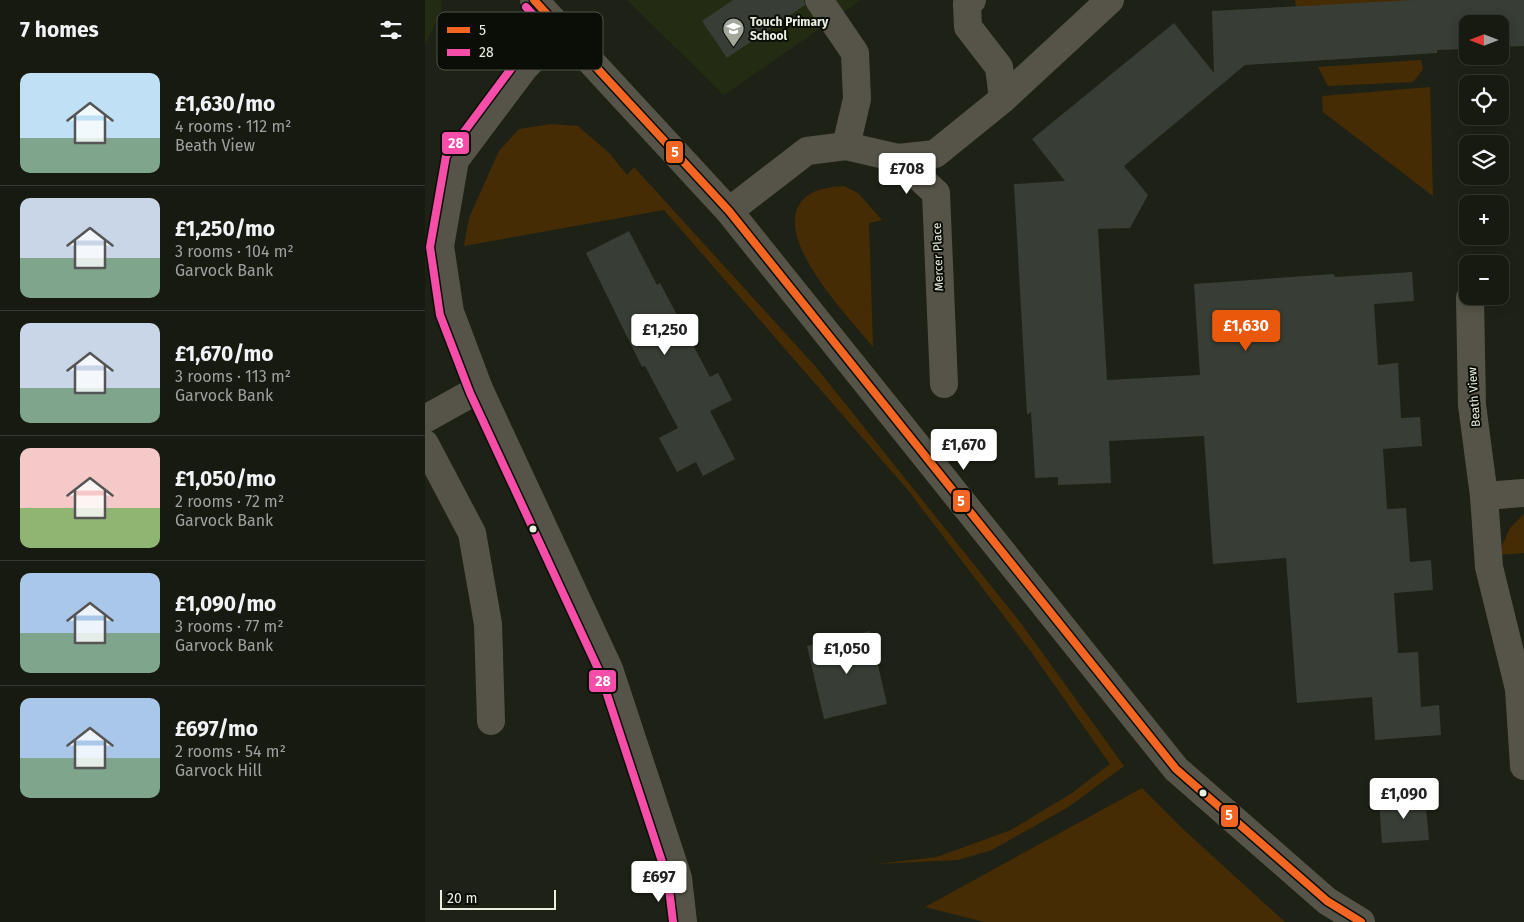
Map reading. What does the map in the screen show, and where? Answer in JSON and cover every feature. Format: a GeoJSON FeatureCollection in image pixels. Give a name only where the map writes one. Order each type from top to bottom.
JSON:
{"type":"FeatureCollection","features":[{"type":"Feature","properties":{"kind":"street"},"geometry":{"type":"LineString","coordinates":[[535,0],[545,12]]}},
{"type":"Feature","properties":{"kind":"street"},"geometry":{"type":"LineString","coordinates":[[819,0],[855,53],[857,100],[845,146]]}},
{"type":"Feature","properties":{"kind":"street"},"geometry":{"type":"LineString","coordinates":[[972,0],[967,4],[968,27],[999,67],[1003,100]]}},
{"type":"Feature","properties":{"kind":"street"},"geometry":{"type":"LineString","coordinates":[[898,158],[935,154],[1003,100],[1110,0]]}},
{"type":"Feature","properties":{"kind":"street"},"geometry":{"type":"LineString","coordinates":[[522,70],[455,160],[441,246],[449,312],[479,389],[609,669],[678,878],[683,922]]}},
{"type":"Feature","properties":{"kind":"street"},"geometry":{"type":"LineString","coordinates":[[598,70],[729,211],[1176,769],[1327,901],[1361,922]]}},
{"type":"Feature","properties":{"kind":"street","name":"Mercer Place"},"geometry":{"type":"LineString","coordinates":[[729,211],[807,151],[845,146],[898,158],[936,193],[943,384]]}},
{"type":"Feature","properties":{"kind":"street","name":"Beath View"},"geometry":{"type":"LineString","coordinates":[[1470,305],[1472,405],[1484,496],[1489,567],[1519,689],[1524,766]]}},
{"type":"Feature","properties":{"kind":"street"},"geometry":{"type":"LineString","coordinates":[[425,419],[479,389]]}},
{"type":"Feature","properties":{"kind":"street"},"geometry":{"type":"LineString","coordinates":[[425,444],[472,533],[488,624],[491,721]]}},
{"type":"Feature","properties":{"kind":"street"},"geometry":{"type":"LineString","coordinates":[[1484,496],[1524,493]]}},
{"type":"Feature","properties":{"kind":"shaded area"},"geometry":{"type":"Polygon","coordinates":[[[425,0],[441,0],[442,9],[441,12],[437,12],[437,20],[425,45],[425,0]]]}},
{"type":"Feature","properties":{"kind":"shaded area","name":"Touch Primary School"},"geometry":{"type":"Polygon","coordinates":[[[627,0],[861,0],[724,95],[627,0]]]}},
{"type":"Feature","properties":{"kind":"shaded area"},"geometry":{"type":"Polygon","coordinates":[[[1295,0],[1423,0],[1296,7],[1295,0]]]}},
{"type":"Feature","properties":{"kind":"shaded area"},"geometry":{"type":"Polygon","coordinates":[[[1421,60],[1423,69],[1413,82],[1328,86],[1318,67],[1421,60]]]}},
{"type":"Feature","properties":{"kind":"shaded area"},"geometry":{"type":"Polygon","coordinates":[[[1430,87],[1433,196],[1323,112],[1322,96],[1430,87]]]}},
{"type":"Feature","properties":{"kind":"shaded area"},"geometry":{"type":"Polygon","coordinates":[[[551,124],[578,126],[609,153],[627,175],[634,167],[815,366],[1020,622],[1124,766],[1070,806],[992,850],[958,860],[876,864],[937,857],[1011,830],[1072,793],[1110,764],[1029,649],[907,489],[664,210],[464,246],[469,218],[499,151],[519,129],[551,124]]]}},
{"type":"Feature","properties":{"kind":"shaded area"},"geometry":{"type":"Polygon","coordinates":[[[844,186],[858,193],[882,220],[869,223],[873,347],[847,317],[815,274],[803,252],[796,230],[796,211],[807,196],[830,187],[844,186]]]}},
{"type":"Feature","properties":{"kind":"shaded area"},"geometry":{"type":"Polygon","coordinates":[[[1524,514],[1524,553],[1498,555],[1510,528],[1524,514]]]}},
{"type":"Feature","properties":{"kind":"shaded area"},"geometry":{"type":"Polygon","coordinates":[[[1142,788],[1184,830],[1285,922],[984,922],[925,907],[1142,788]]]}},
{"type":"Feature","properties":{"kind":"building"},"geometry":{"type":"Polygon","coordinates":[[[733,0],[804,0],[805,5],[727,58],[702,21],[733,0]]]}},
{"type":"Feature","properties":{"kind":"building"},"geometry":{"type":"Polygon","coordinates":[[[1414,0],[1524,0],[1524,46],[1509,47],[1509,15],[1459,15],[1459,49],[1437,50],[1437,53],[1245,65],[1124,166],[1148,195],[1130,228],[1098,229],[1107,380],[1200,375],[1194,284],[1334,274],[1335,277],[1412,272],[1414,301],[1374,304],[1378,365],[1398,363],[1401,418],[1420,417],[1422,446],[1383,449],[1387,509],[1406,508],[1410,562],[1431,560],[1433,590],[1394,593],[1398,653],[1418,652],[1421,707],[1439,705],[1441,735],[1375,740],[1372,697],[1297,703],[1286,558],[1213,564],[1204,436],[1109,441],[1111,483],[1058,485],[1058,477],[1035,478],[1031,412],[1027,415],[1014,184],[1065,181],[1032,139],[1174,23],[1214,73],[1212,11],[1414,0]]]}},
{"type":"Feature","properties":{"kind":"building"},"geometry":{"type":"Polygon","coordinates":[[[629,231],[657,285],[660,283],[710,377],[718,373],[732,400],[710,411],[735,459],[703,476],[696,462],[677,472],[659,438],[678,428],[645,366],[642,367],[586,253],[629,231]]]}},
{"type":"Feature","properties":{"kind":"building"},"geometry":{"type":"Polygon","coordinates":[[[870,631],[887,704],[824,719],[807,646],[870,631]]]}},
{"type":"Feature","properties":{"kind":"building"},"geometry":{"type":"Polygon","coordinates":[[[1425,797],[1429,840],[1382,843],[1379,800],[1425,797]]]}},
{"type":"Feature","properties":{"kind":"transit line","name":"5"},"geometry":{"type":"LineString","coordinates":[[534,0],[545,12]]}},
{"type":"Feature","properties":{"kind":"transit line","name":"28"},"geometry":{"type":"LineString","coordinates":[[526,7],[531,12]]}},
{"type":"Feature","properties":{"kind":"transit line","name":"28"},"geometry":{"type":"LineString","coordinates":[[510,70],[446,156],[430,247],[440,315],[470,393],[600,673],[668,880],[673,922]]}},
{"type":"Feature","properties":{"kind":"transit line","name":"5"},"geometry":{"type":"LineString","coordinates":[[599,70],[729,211],[1176,769],[1327,901],[1361,922]]}},
{"type":"Feature","properties":{"kind":"place","name":"Touch Primary School"},"geometry":{"type":"Point","coordinates":[734,48]}}]}
